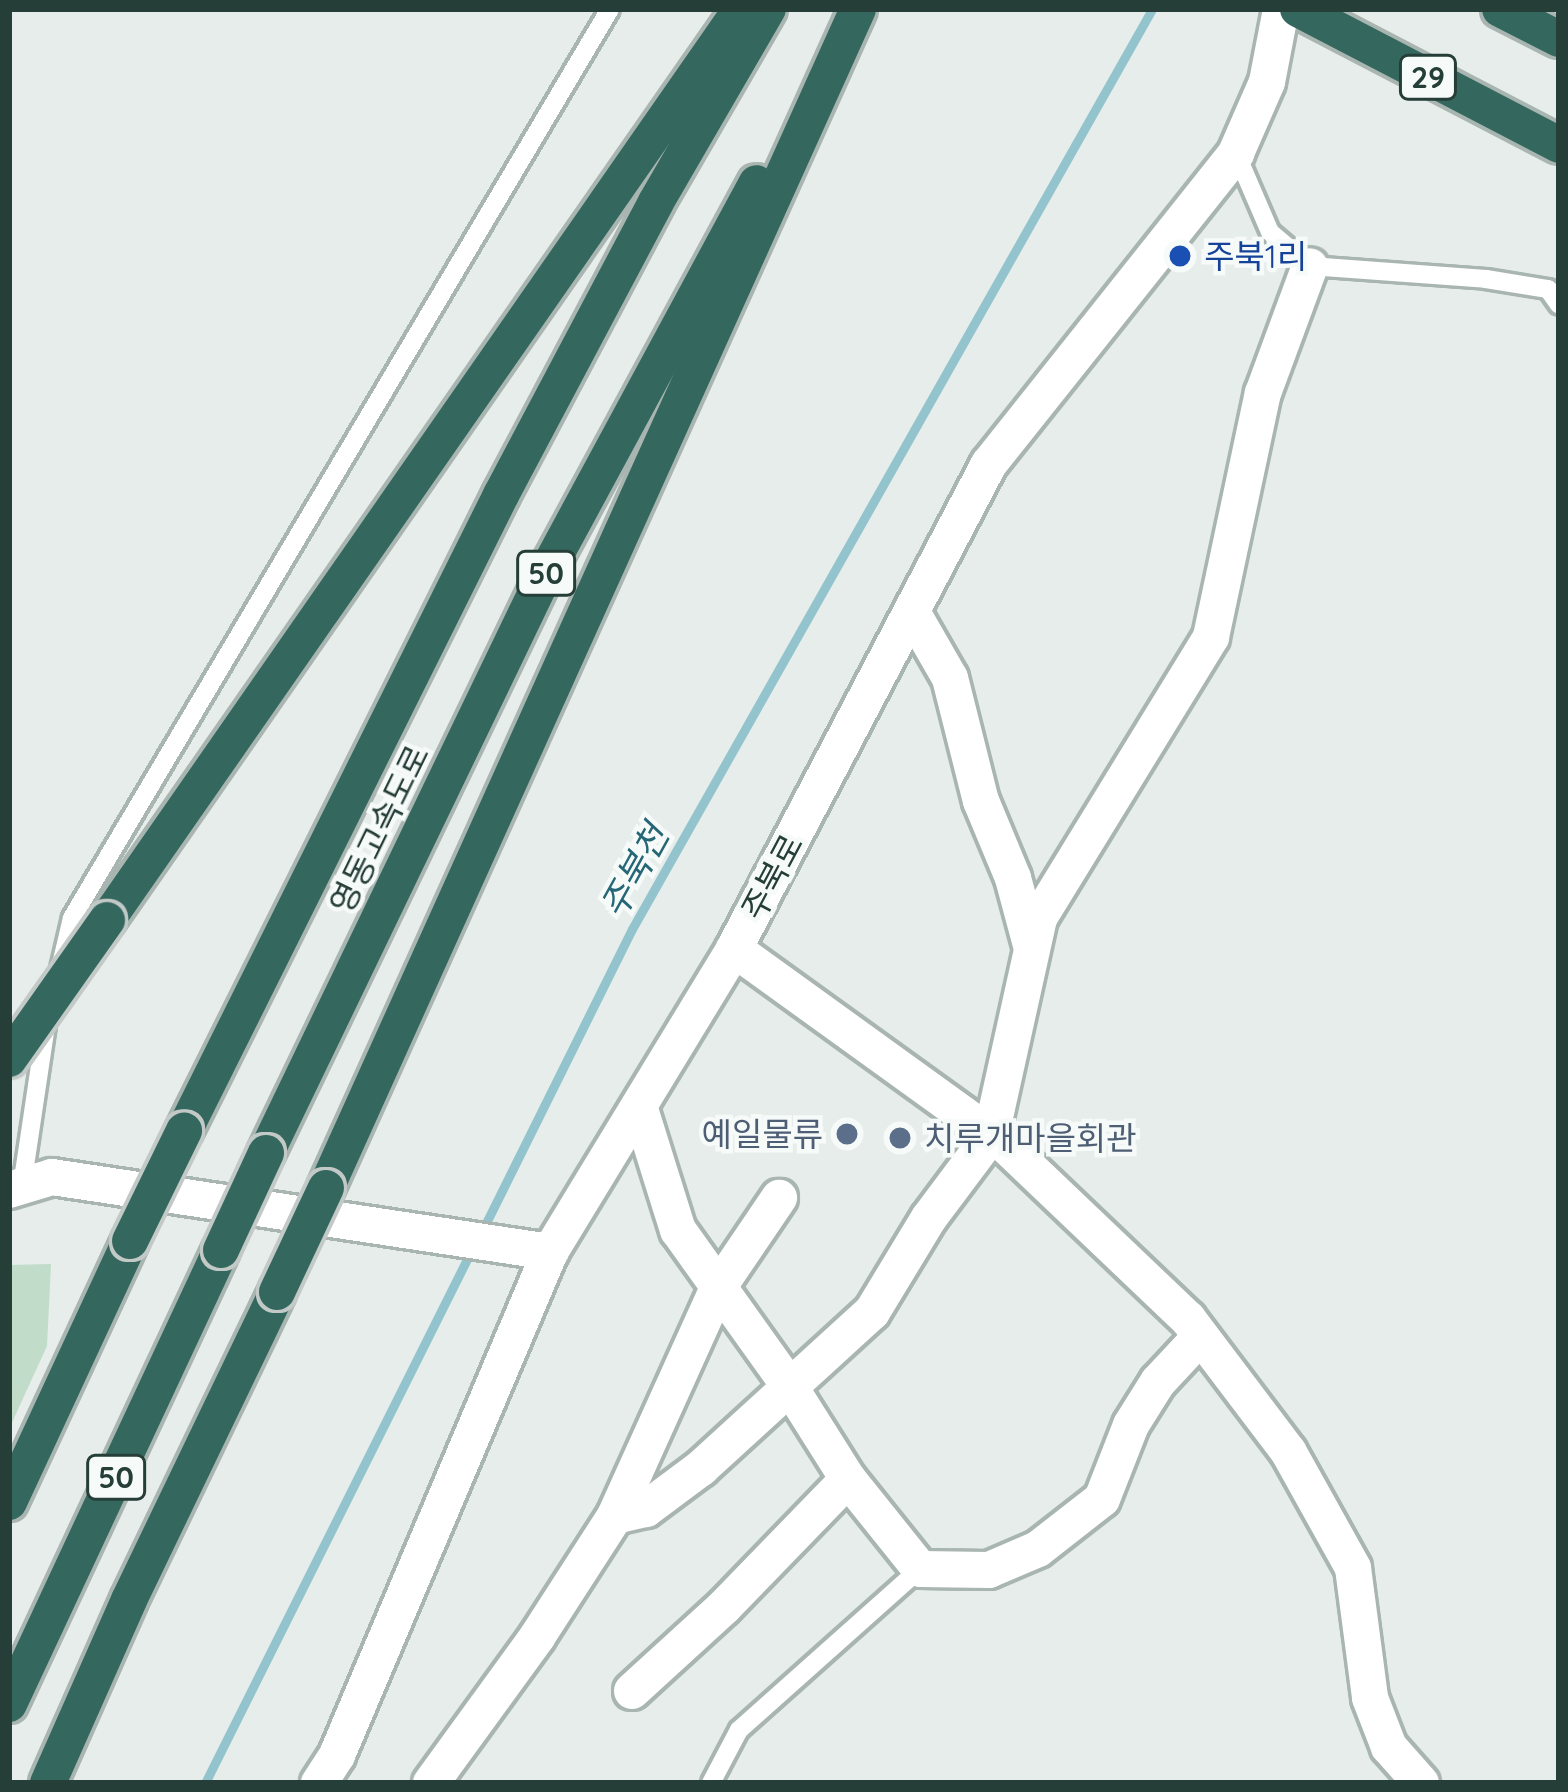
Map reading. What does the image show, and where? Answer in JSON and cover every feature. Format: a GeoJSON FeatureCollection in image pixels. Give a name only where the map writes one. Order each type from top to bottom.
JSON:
{"type":"FeatureCollection","features":[{"type":"Feature","properties":{"kind":"highway"},"geometry":{"type":"LineString","coordinates":[[9,1059],[741,9]]}},
{"type":"Feature","properties":{"kind":"highway","name":"영동고속도로"},"geometry":{"type":"LineString","coordinates":[[9,1502],[130,1240],[501,495],[656,202],[768,9]]}},
{"type":"Feature","properties":{"kind":"highway"},"geometry":{"type":"LineString","coordinates":[[48,1783],[129,1600],[326,1188],[858,9]]}},
{"type":"Feature","properties":{"kind":"highway","name":"영동고속도로"},"geometry":{"type":"LineString","coordinates":[[9,1704],[220,1250],[542,580],[688,302],[858,9]]}},
{"type":"Feature","properties":{"kind":"highway","name":"29"},"geometry":{"type":"LineString","coordinates":[[1298,9],[1559,145]]}},
{"type":"Feature","properties":{"kind":"highway"},"geometry":{"type":"LineString","coordinates":[[1500,9],[1559,39]]}},
{"type":"Feature","properties":{"kind":"street","name":"주북로"},"geometry":{"type":"LineString","coordinates":[[320,1783],[337,1755],[533,1250],[640,1109],[734,949],[989,464],[1236,153],[1267,82],[1281,9]]}},
{"type":"Feature","properties":{"kind":"street"},"geometry":{"type":"LineString","coordinates":[[615,1516],[646,1509],[664,1495],[872,1312],[928,1218],[991,1135],[1039,918],[1211,638],[1263,393],[1310,266]]}},
{"type":"Feature","properties":{"kind":"street"},"geometry":{"type":"LineString","coordinates":[[912,612],[950,678],[981,801],[1013,878],[1032,949]]}},
{"type":"Feature","properties":{"kind":"street"},"geometry":{"type":"LineString","coordinates":[[734,949],[991,1135],[1130,1259],[1200,1337],[1288,1451],[1353,1568],[1370,1698],[1389,1748],[1421,1783]]}},
{"type":"Feature","properties":{"kind":"street"},"geometry":{"type":"LineString","coordinates":[[640,1109],[678,1230],[790,1387],[848,1479],[920,1569],[989,1570],[1038,1550],[1102,1499],[1131,1425],[1158,1382],[1200,1337]]}},
{"type":"Feature","properties":{"kind":"street"},"geometry":{"type":"LineString","coordinates":[[15,1188],[52,1177],[533,1250]]}},
{"type":"Feature","properties":{"kind":"street"},"geometry":{"type":"LineString","coordinates":[[431,1783],[537,1637],[615,1516],[718,1288],[779,1198]]}},
{"type":"Feature","properties":{"kind":"street"},"geometry":{"type":"LineString","coordinates":[[632,1691],[724,1607],[848,1479]]}},
{"type":"Feature","properties":{"kind":"lane"},"geometry":{"type":"LineString","coordinates":[[15,1188],[38,1054],[73,918],[610,9]]}},
{"type":"Feature","properties":{"kind":"lane"},"geometry":{"type":"LineString","coordinates":[[1236,153],[1270,232],[1310,266],[1549,289],[1559,305]]}},
{"type":"Feature","properties":{"kind":"lane"},"geometry":{"type":"LineString","coordinates":[[711,1783],[739,1730],[920,1569]]}},
{"type":"Feature","properties":{"kind":"green space"},"geometry":{"type":"Polygon","coordinates":[[[51,1264],[47,1346],[9,1429],[9,1265],[51,1264]]]}},
{"type":"Feature","properties":{"kind":"waterway","name":"주북천"},"geometry":{"type":"LineString","coordinates":[[482,1231],[632,929],[1152,9]]}},
{"type":"Feature","properties":{"kind":"waterway","name":"주북천"},"geometry":{"type":"LineString","coordinates":[[205,1783],[471,1251]]}},
{"type":"Feature","properties":{"kind":"place","name":"주북1리"},"geometry":{"type":"Point","coordinates":[1180,256]}},
{"type":"Feature","properties":{"kind":"place","name":"예일물류"},"geometry":{"type":"Point","coordinates":[847,1134]}},
{"type":"Feature","properties":{"kind":"place","name":"치루개마을회관"},"geometry":{"type":"Point","coordinates":[900,1138]}}]}
